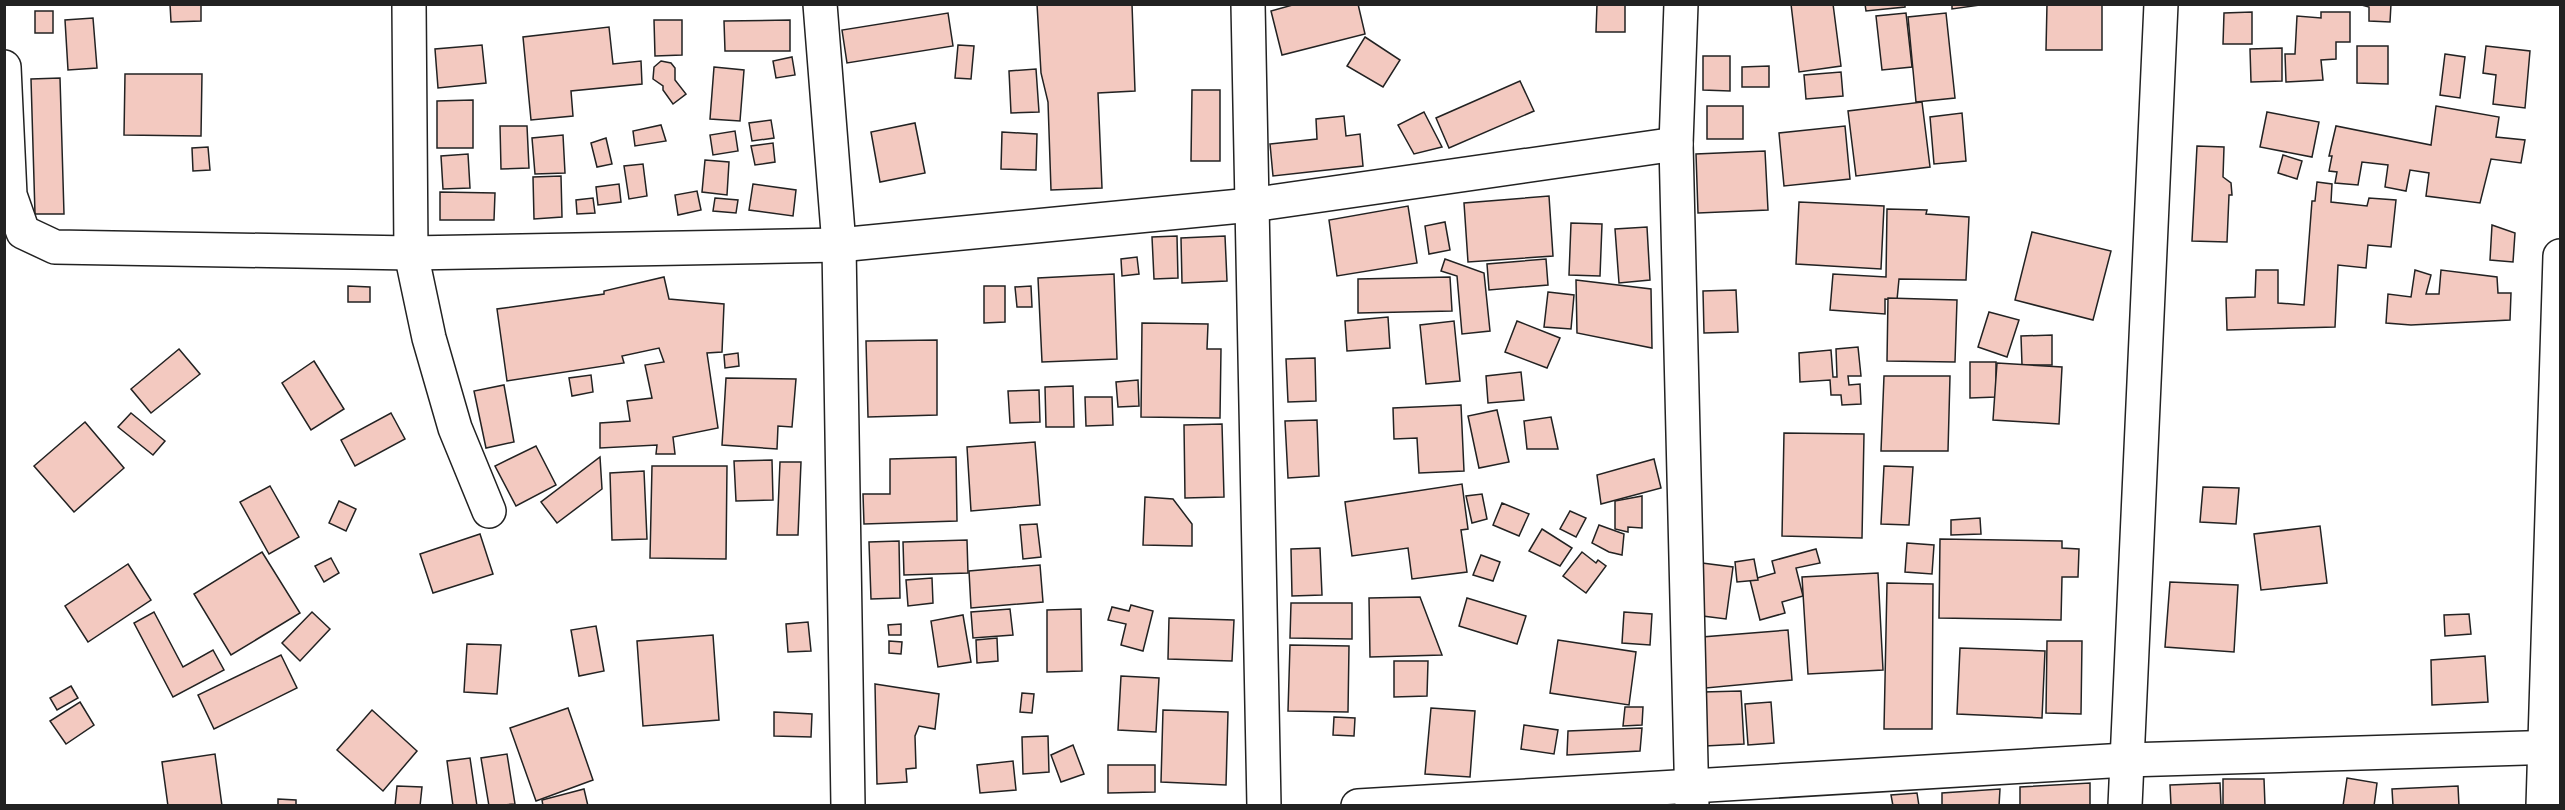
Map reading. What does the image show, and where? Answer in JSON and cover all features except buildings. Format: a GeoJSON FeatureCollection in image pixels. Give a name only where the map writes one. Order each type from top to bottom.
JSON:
{"type":"FeatureCollection","features":[{"type":"Feature","properties":{"kind":"street"},"geometry":{"type":"LineString","coordinates":[[409,4],[411,253],[429,338],[455,428],[489,511]]}},
{"type":"Feature","properties":{"kind":"street"},"geometry":{"type":"LineString","coordinates":[[820,4],[838,245],[848,806]]}},
{"type":"Feature","properties":{"kind":"street"},"geometry":{"type":"LineString","coordinates":[[1248,4],[1264,806]]}},
{"type":"Feature","properties":{"kind":"street"},"geometry":{"type":"LineString","coordinates":[[1681,4],[1676,144],[1692,797]]}},
{"type":"Feature","properties":{"kind":"street"},"geometry":{"type":"LineString","coordinates":[[2125,806],[2161,4]]}},
{"type":"Feature","properties":{"kind":"street"},"geometry":{"type":"LineString","coordinates":[[4,67],[10,195],[23,232],[55,247],[411,253],[838,245],[1251,205],[1676,144]]}},
{"type":"Feature","properties":{"kind":"street"},"geometry":{"type":"LineString","coordinates":[[2543,806],[2553,747],[2560,256]]}},
{"type":"Feature","properties":{"kind":"street"},"geometry":{"type":"LineString","coordinates":[[1358,806],[1692,797],[2126,760],[2553,747]]}}]}
